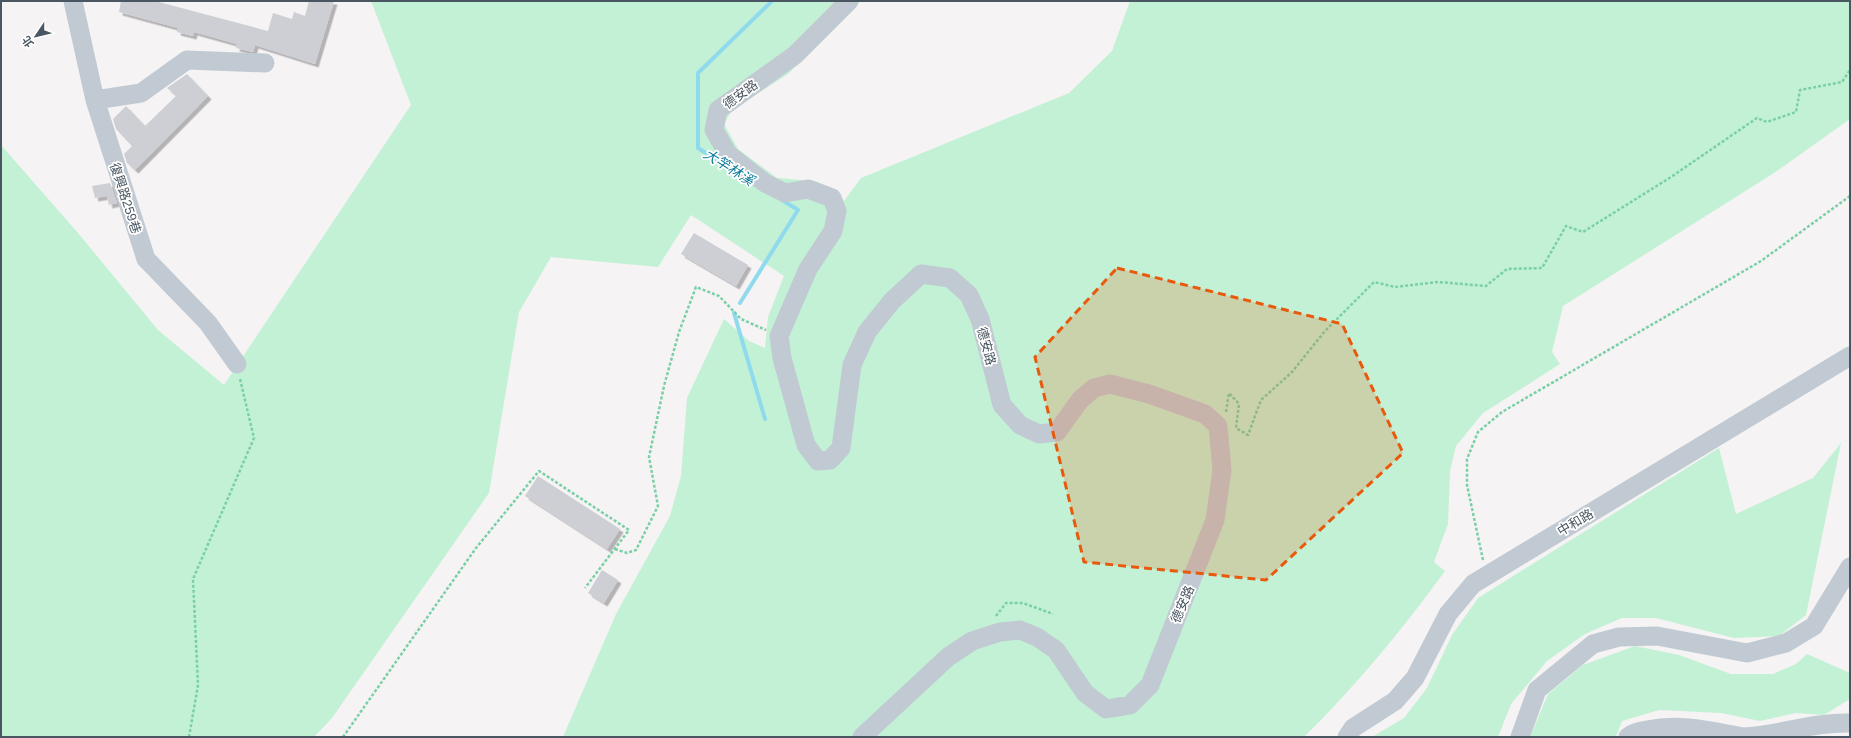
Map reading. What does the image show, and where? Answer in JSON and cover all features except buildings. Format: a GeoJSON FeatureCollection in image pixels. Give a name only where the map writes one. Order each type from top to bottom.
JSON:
{"type":"FeatureCollection","features":[{"type":"Feature","properties":{"kind":"street","name":"復興路259巷"},"geometry":{"type":"LineString","coordinates":[[73,1],[95,100],[146,259],[208,323],[237,364]]}},
{"type":"Feature","properties":{"kind":"street","name":"德安路"},"geometry":{"type":"LineString","coordinates":[[849,1],[795,55],[718,110],[714,130],[728,154],[765,183],[785,193],[808,189],[832,198],[837,211],[833,231],[808,269],[779,336],[782,358],[806,445],[818,461],[830,460],[841,448],[852,365],[868,332],[892,301],[921,274],[950,278],[969,295],[980,319],[1002,405],[1020,425],[1039,434],[1057,432],[1080,400],[1094,388],[1110,384],[1149,394],[1205,414],[1218,426],[1222,470],[1215,520],[1150,685],[1130,705],[1106,709],[1085,693],[1056,650],[1037,637],[1020,630],[1000,632],[972,641],[948,657],[862,737]]}},
{"type":"Feature","properties":{"kind":"street"},"geometry":{"type":"LineString","coordinates":[[95,100],[141,92],[187,60],[266,63]]}},
{"type":"Feature","properties":{"kind":"street","name":"中和路"},"geometry":{"type":"LineString","coordinates":[[1347,737],[1353,728],[1395,701],[1415,678],[1448,614],[1473,584],[1850,356]]}},
{"type":"Feature","properties":{"kind":"street"},"geometry":{"type":"LineString","coordinates":[[1520,737],[1537,690],[1593,644],[1619,637],[1657,636],[1747,653],[1786,643],[1814,626],[1850,566]]}},
{"type":"Feature","properties":{"kind":"street"},"geometry":{"type":"LineString","coordinates":[[1628,737],[1635,731],[1666,726],[1694,728],[1743,737],[1762,736],[1834,723],[1850,723]]}},
{"type":"Feature","properties":{"kind":"path"},"geometry":{"type":"LineString","coordinates":[[1218,426],[1226,412],[1229,394],[1239,404],[1236,428],[1248,435],[1261,400],[1292,372],[1325,331],[1374,282],[1394,287],[1438,282],[1486,286],[1507,269],[1542,268],[1566,226],[1583,232],[1671,177],[1757,118],[1767,122],[1796,112],[1800,90],[1842,82],[1850,70]]}},
{"type":"Feature","properties":{"kind":"path"},"geometry":{"type":"LineString","coordinates":[[1486,576],[1467,486],[1467,459],[1478,432],[1502,412],[1761,261],[1850,196]]}},
{"type":"Feature","properties":{"kind":"path"},"geometry":{"type":"LineString","coordinates":[[615,549],[627,553],[636,550],[658,506],[649,457],[664,386],[679,332],[696,287],[719,296],[741,319],[779,336]]}},
{"type":"Feature","properties":{"kind":"path"},"geometry":{"type":"LineString","coordinates":[[189,737],[198,685],[193,579],[254,438],[237,364]]}},
{"type":"Feature","properties":{"kind":"path"},"geometry":{"type":"LineString","coordinates":[[343,737],[476,548],[539,471],[629,530],[585,588]]}},
{"type":"Feature","properties":{"kind":"path"},"geometry":{"type":"LineString","coordinates":[[1000,632],[996,616],[1006,603],[1023,603],[1053,614]]}},
{"type":"Feature","properties":{"kind":"highlighted area"},"geometry":{"type":"Polygon","coordinates":[[[1117,268],[1342,324],[1403,453],[1266,580],[1084,562],[1035,357],[1117,268]]]}},
{"type":"Feature","properties":{"kind":"green space"},"geometry":{"type":"Polygon","coordinates":[[[371,1],[861,1],[788,74],[732,110],[724,124],[738,149],[777,178],[815,181],[834,190],[844,201],[861,178],[1069,93],[1112,51],[1130,1],[1850,1],[1850,119],[1774,173],[1563,306],[1552,352],[1560,364],[1483,413],[1456,446],[1450,471],[1448,524],[1434,562],[1445,571],[1378,657],[1342,698],[1304,737],[563,737],[616,614],[670,516],[681,476],[687,398],[724,319],[749,341],[765,348],[768,317],[784,276],[691,215],[658,267],[551,257],[519,312],[489,493],[332,718],[314,737],[1,737],[1,145],[78,233],[158,330],[224,385],[411,105],[371,1]]]}},
{"type":"Feature","properties":{"kind":"green space"},"geometry":{"type":"Polygon","coordinates":[[[1841,443],[1806,615],[1779,636],[1734,638],[1656,618],[1622,618],[1585,634],[1547,661],[1511,704],[1498,737],[1372,737],[1404,718],[1427,688],[1452,635],[1478,598],[1719,448],[1736,514],[1813,478],[1841,443]]]}},
{"type":"Feature","properties":{"kind":"green space"},"geometry":{"type":"Polygon","coordinates":[[[1635,646],[1679,655],[1731,674],[1773,674],[1796,664],[1807,654],[1850,673],[1850,699],[1824,715],[1796,713],[1760,721],[1721,713],[1659,710],[1622,721],[1616,737],[1530,737],[1548,694],[1583,665],[1635,646]]]}},
{"type":"Feature","properties":{"kind":"waterway","name":"大竿林溪"},"geometry":{"type":"LineString","coordinates":[[735,171],[698,148],[698,73],[772,1]]}},
{"type":"Feature","properties":{"kind":"waterway","name":"大竿林溪"},"geometry":{"type":"LineString","coordinates":[[740,303],[798,210],[782,200]]}},
{"type":"Feature","properties":{"kind":"waterway","name":"大竿林溪"},"geometry":{"type":"LineString","coordinates":[[734,313],[765,419]]}}]}
